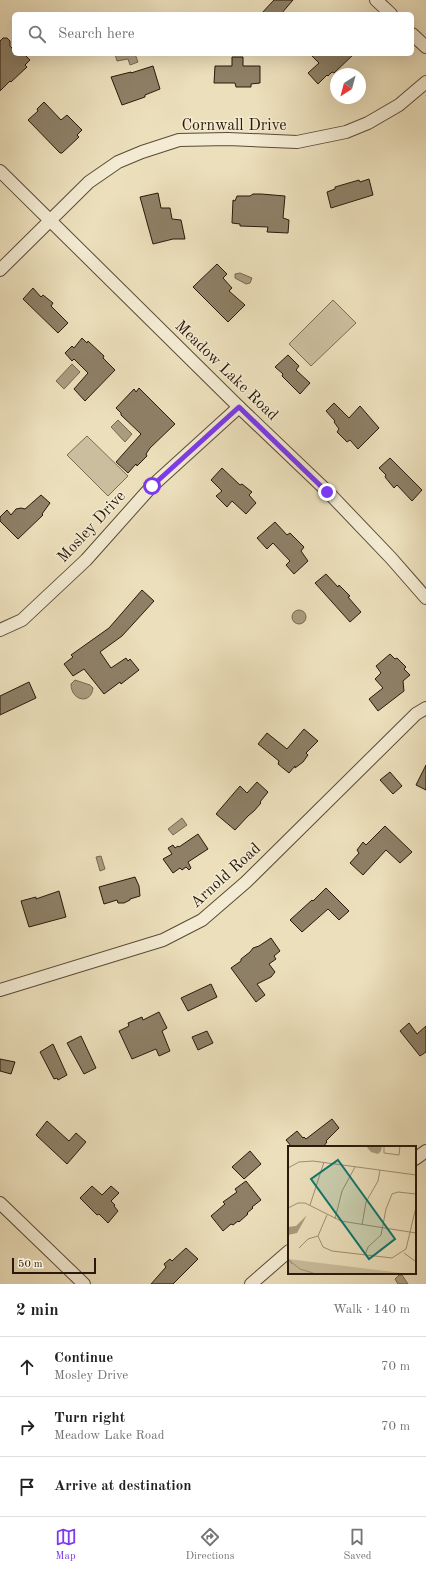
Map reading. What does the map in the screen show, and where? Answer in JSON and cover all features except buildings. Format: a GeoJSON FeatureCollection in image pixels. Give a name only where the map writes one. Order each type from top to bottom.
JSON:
{"type":"FeatureCollection","features":[{"type":"Feature","properties":{"kind":"street"},"geometry":{"type":"LineString","coordinates":[[376,0],[389,12]]}},
{"type":"Feature","properties":{"kind":"street"},"geometry":{"type":"LineString","coordinates":[[414,36],[426,47]]}},
{"type":"Feature","properties":{"kind":"street","name":"Cornwall Drive"},"geometry":{"type":"LineString","coordinates":[[0,270],[89,182],[118,162],[142,152],[179,140],[228,139],[297,142],[346,132],[368,123],[399,105],[426,82]]}},
{"type":"Feature","properties":{"kind":"street","name":"Meadow Lake Road"},"geometry":{"type":"LineString","coordinates":[[0,171],[49,221],[327,492],[391,558],[426,598]]}},
{"type":"Feature","properties":{"kind":"street","name":"Mosley Drive"},"geometry":{"type":"LineString","coordinates":[[0,630],[22,620],[86,560],[152,486],[239,407]]}},
{"type":"Feature","properties":{"kind":"street","name":"Arnold Road"},"geometry":{"type":"LineString","coordinates":[[0,990],[163,940],[202,920],[246,882],[416,714],[426,708]]}},
{"type":"Feature","properties":{"kind":"street"},"geometry":{"type":"LineString","coordinates":[[416,1158],[426,1151]]}},
{"type":"Feature","properties":{"kind":"street"},"geometry":{"type":"LineString","coordinates":[[0,1203],[84,1284]]}},
{"type":"Feature","properties":{"kind":"street"},"geometry":{"type":"LineString","coordinates":[[251,1284],[288,1252]]}},
{"type":"Feature","properties":{"kind":"shaded area"},"geometry":{"type":"Polygon","coordinates":[[[116,56],[136,56],[138,62],[130,65],[128,59],[117,61],[116,56]]]}},
{"type":"Feature","properties":{"kind":"shaded area"},"geometry":{"type":"Polygon","coordinates":[[[240,273],[252,278],[250,283],[246,284],[235,278],[235,274],[240,273]]]}},
{"type":"Feature","properties":{"kind":"shaded area"},"geometry":{"type":"Polygon","coordinates":[[[333,300],[356,323],[311,366],[289,344],[333,300]]]}},
{"type":"Feature","properties":{"kind":"shaded area"},"geometry":{"type":"Polygon","coordinates":[[[72,364],[80,372],[64,389],[56,381],[72,364]]]}},
{"type":"Feature","properties":{"kind":"shaded area"},"geometry":{"type":"Polygon","coordinates":[[[118,420],[132,434],[125,442],[111,427],[118,420]]]}},
{"type":"Feature","properties":{"kind":"shaded area"},"geometry":{"type":"Polygon","coordinates":[[[87,436],[128,476],[108,496],[67,455],[87,436]]]}},
{"type":"Feature","properties":{"kind":"shaded area"},"geometry":{"type":"Polygon","coordinates":[[[299,610],[304,612],[306,617],[304,622],[299,624],[294,622],[292,617],[294,612],[299,610]]]}},
{"type":"Feature","properties":{"kind":"shaded area"},"geometry":{"type":"Polygon","coordinates":[[[75,680],[90,685],[93,688],[89,697],[81,699],[74,694],[71,684],[75,680]]]}},
{"type":"Feature","properties":{"kind":"shaded area"},"geometry":{"type":"Polygon","coordinates":[[[182,818],[187,825],[173,835],[168,829],[182,818]]]}},
{"type":"Feature","properties":{"kind":"shaded area"},"geometry":{"type":"Polygon","coordinates":[[[101,856],[105,869],[100,871],[96,857],[101,856]]]}},
{"type":"Feature","properties":{"kind":"shaded area"},"geometry":{"type":"Polygon","coordinates":[[[399,1275],[402,1275],[408,1284],[398,1284],[395,1279],[399,1275]]]}},
{"type":"Feature","properties":{"kind":"route"},"geometry":{"type":"LineString","coordinates":[[152,486],[239,407],[327,492]]}}]}
